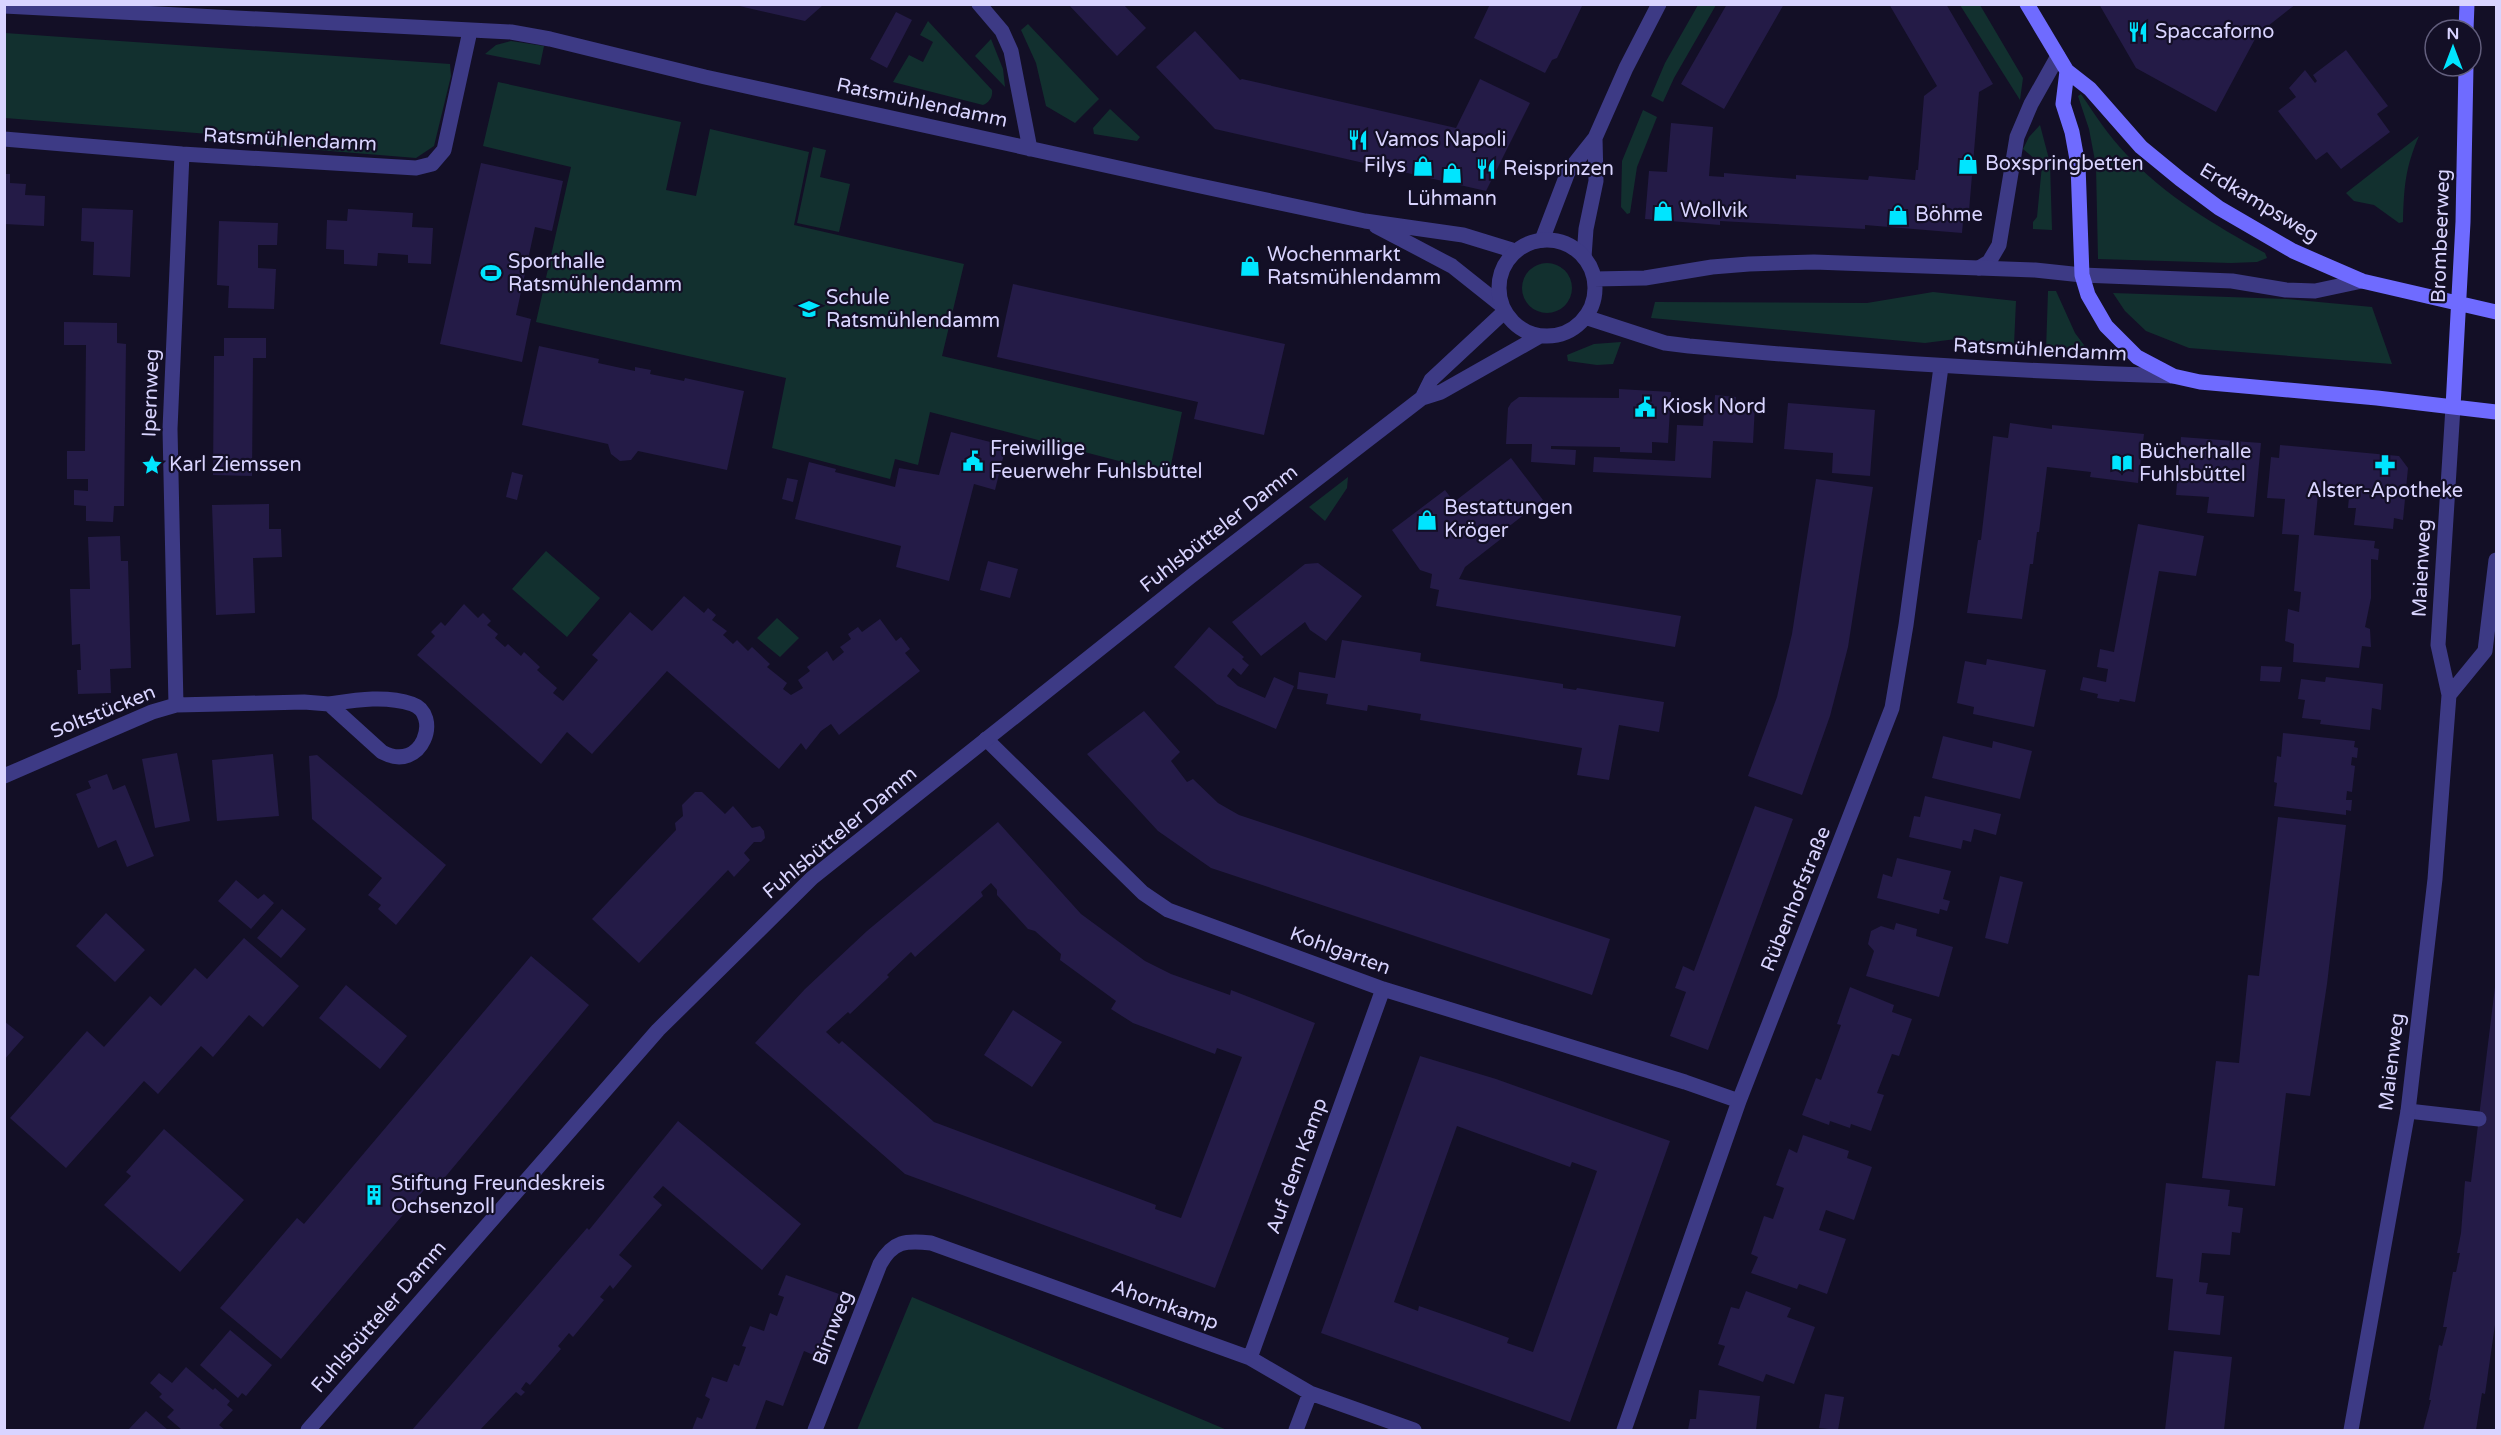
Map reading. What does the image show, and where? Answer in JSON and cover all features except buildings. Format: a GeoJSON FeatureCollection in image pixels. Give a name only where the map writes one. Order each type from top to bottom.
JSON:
{"type":"FeatureCollection","features":[{"type":"Feature","properties":{"kind":"main road","name":"Erdkampsweg"},"geometry":{"type":"LineString","coordinates":[[2027,4],[2067,71],[2090,89],[2141,147],[2211,202],[2275,241],[2362,281]]}},
{"type":"Feature","properties":{"kind":"main road"},"geometry":{"type":"LineString","coordinates":[[2067,71],[2063,104],[2072,132],[2078,165],[2082,275],[2088,295],[2106,326],[2137,357],[2174,376]]}},
{"type":"Feature","properties":{"kind":"main road","name":"Brombeerweg"},"geometry":{"type":"LineString","coordinates":[[2453,407],[2460,303],[2466,78]]}},
{"type":"Feature","properties":{"kind":"main road"},"geometry":{"type":"LineString","coordinates":[[2362,281],[2496,312]]}},
{"type":"Feature","properties":{"kind":"main road","name":"Ratsmühlendamm"},"geometry":{"type":"LineString","coordinates":[[2174,376],[2200,382],[2496,412]]}},
{"type":"Feature","properties":{"kind":"street"},"geometry":{"type":"LineString","coordinates":[[979,4],[1002,31],[1011,51],[1030,149]]}},
{"type":"Feature","properties":{"kind":"street"},"geometry":{"type":"LineString","coordinates":[[1542,240],[1568,172],[1595,138],[1626,68],[1659,4]]}},
{"type":"Feature","properties":{"kind":"street","name":"Ratsmühlendamm"},"geometry":{"type":"LineString","coordinates":[[4,6],[511,32],[1030,149],[1365,221],[1463,235],[1515,251]]}},
{"type":"Feature","properties":{"kind":"street","name":"Ratsmühlendamm"},"geometry":{"type":"LineString","coordinates":[[4,139],[182,154],[416,168],[432,164],[444,150],[470,31]]}},
{"type":"Feature","properties":{"kind":"street"},"geometry":{"type":"LineString","coordinates":[[1979,267],[1989,262],[1999,245],[2017,137],[2031,104],[2058,56]]}},
{"type":"Feature","properties":{"kind":"street"},"geometry":{"type":"LineString","coordinates":[[1584,257],[1586,229],[1596,181],[1595,138]]}},
{"type":"Feature","properties":{"kind":"street","name":"Ipernweg"},"geometry":{"type":"LineString","coordinates":[[176,705],[170,429],[182,154]]}},
{"type":"Feature","properties":{"kind":"street","name":"Ratsmühlendamm"},"geometry":{"type":"LineString","coordinates":[[1365,221],[1452,266],[1502,308],[1513,323],[1525,332],[1540,336]]}},
{"type":"Feature","properties":{"kind":"street"},"geometry":{"type":"LineString","coordinates":[[1502,308],[1498,290],[1500,275],[1506,262],[1515,251],[1528,243],[1542,240],[1558,241],[1572,247],[1584,257],[1594,279],[1595,292],[1592,305],[1586,316],[1565,333],[1540,336]]}},
{"type":"Feature","properties":{"kind":"street"},"geometry":{"type":"LineString","coordinates":[[1594,279],[1645,278],[1749,264],[1874,263],[2232,281],[2286,290],[2315,291],[2362,281]]}},
{"type":"Feature","properties":{"kind":"street","name":"Fuhlsbütteler Damm"},"geometry":{"type":"LineString","coordinates":[[1422,398],[1431,380],[1502,308]]}},
{"type":"Feature","properties":{"kind":"street","name":"Ratsmühlendamm"},"geometry":{"type":"LineString","coordinates":[[1586,316],[1665,343],[1689,346],[1941,367],[2174,376]]}},
{"type":"Feature","properties":{"kind":"street","name":"Fuhlsbütteler Damm"},"geometry":{"type":"LineString","coordinates":[[308,1431],[658,1030],[812,878],[1190,577],[1422,398],[1442,392],[1540,336]]}},
{"type":"Feature","properties":{"kind":"street","name":"Rübenhofstraße"},"geometry":{"type":"LineString","coordinates":[[1624,1431],[1738,1101],[1892,708],[1906,625],[1941,367]]}},
{"type":"Feature","properties":{"kind":"street","name":"Maienweg"},"geometry":{"type":"LineString","coordinates":[[2351,1431],[2408,1111],[2435,879],[2449,695],[2439,645],[2453,407]]}},
{"type":"Feature","properties":{"kind":"street"},"geometry":{"type":"LineString","coordinates":[[2449,695],[2485,651],[2496,560]]}},
{"type":"Feature","properties":{"kind":"street","name":"Soltstücken"},"geometry":{"type":"LineString","coordinates":[[4,776],[152,712],[176,705],[304,702],[329,704],[369,698],[412,704],[423,713],[426,734],[421,747],[413,754],[392,757],[382,752],[329,704]]}},
{"type":"Feature","properties":{"kind":"street","name":"Kohlgarten"},"geometry":{"type":"LineString","coordinates":[[986,740],[1143,893],[1168,910],[1383,989],[1684,1082],[1738,1101]]}},
{"type":"Feature","properties":{"kind":"street","name":"Auf dem Kamp"},"geometry":{"type":"LineString","coordinates":[[1250,1358],[1383,989]]}},
{"type":"Feature","properties":{"kind":"street"},"geometry":{"type":"LineString","coordinates":[[2408,1111],[2479,1119]]}},
{"type":"Feature","properties":{"kind":"street","name":"Ahornkamp"},"geometry":{"type":"LineString","coordinates":[[896,1245],[911,1241],[931,1243],[1250,1358],[1310,1393],[1414,1431]]}},
{"type":"Feature","properties":{"kind":"street","name":"Birnweg"},"geometry":{"type":"LineString","coordinates":[[815,1431],[880,1264],[887,1252],[896,1245]]}},
{"type":"Feature","properties":{"kind":"street"},"geometry":{"type":"LineString","coordinates":[[1296,1431],[1310,1393]]}},
{"type":"Feature","properties":{"kind":"green space"},"geometry":{"type":"Polygon","coordinates":[[[1698,5],[1716,5],[1674,78],[1663,102],[1651,96],[1665,63],[1698,5]]]}},
{"type":"Feature","properties":{"kind":"green space"},"geometry":{"type":"Polygon","coordinates":[[[1960,5],[1980,5],[2023,78],[2020,100],[1960,5]]]}},
{"type":"Feature","properties":{"kind":"green space"},"geometry":{"type":"Polygon","coordinates":[[[928,21],[992,90],[990,99],[985,104],[893,82],[909,55],[923,62],[933,42],[920,35],[928,21]]]}},
{"type":"Feature","properties":{"kind":"green space"},"geometry":{"type":"Polygon","coordinates":[[[1028,24],[1099,99],[1075,123],[1046,106],[1036,63],[1021,30],[1028,24]]]}},
{"type":"Feature","properties":{"kind":"green space"},"geometry":{"type":"Polygon","coordinates":[[[5,33],[450,64],[451,76],[434,146],[416,158],[209,141],[209,134],[5,118],[5,33]]]}},
{"type":"Feature","properties":{"kind":"green space"},"geometry":{"type":"Polygon","coordinates":[[[991,39],[1003,69],[1005,87],[975,56],[991,39]]]}},
{"type":"Feature","properties":{"kind":"green space"},"geometry":{"type":"Polygon","coordinates":[[[511,41],[544,46],[540,65],[485,54],[496,45],[511,41]]]}},
{"type":"Feature","properties":{"kind":"green space"},"geometry":{"type":"Polygon","coordinates":[[[498,82],[681,122],[666,190],[696,196],[710,129],[809,152],[794,225],[964,264],[942,356],[1182,412],[1169,474],[930,412],[918,465],[895,459],[890,479],[772,448],[786,378],[536,322],[571,167],[483,146],[498,82]]]}},
{"type":"Feature","properties":{"kind":"green space"},"geometry":{"type":"Polygon","coordinates":[[[2081,94],[2114,140],[2141,169],[2191,209],[2265,253],[2267,258],[2257,262],[2231,263],[2098,259],[2096,166],[2089,129],[2078,96],[2081,94]]]}},
{"type":"Feature","properties":{"kind":"green space"},"geometry":{"type":"Polygon","coordinates":[[[1110,109],[1140,137],[1137,141],[1094,134],[1093,128],[1110,109]]]}},
{"type":"Feature","properties":{"kind":"green space"},"geometry":{"type":"Polygon","coordinates":[[[1643,110],[1657,117],[1637,167],[1630,213],[1627,214],[1621,207],[1622,161],[1643,110]]]}},
{"type":"Feature","properties":{"kind":"green space"},"geometry":{"type":"Polygon","coordinates":[[[2040,125],[2050,163],[2052,230],[2033,229],[2033,222],[2037,217],[2042,165],[2023,149],[2029,137],[2040,125]]]}},
{"type":"Feature","properties":{"kind":"green space"},"geometry":{"type":"Polygon","coordinates":[[[2419,136],[2406,178],[2403,222],[2399,223],[2374,205],[2354,201],[2346,193],[2419,136]]]}},
{"type":"Feature","properties":{"kind":"green space"},"geometry":{"type":"Polygon","coordinates":[[[813,147],[826,150],[820,177],[850,184],[839,232],[797,223],[813,147]]]}},
{"type":"Feature","properties":{"kind":"green space"},"geometry":{"type":"Polygon","coordinates":[[[1542,263],[1552,263],[1565,270],[1572,283],[1572,293],[1565,306],[1552,313],[1542,313],[1533,309],[1526,302],[1522,293],[1522,283],[1526,274],[1533,267],[1542,263]]]}},
{"type":"Feature","properties":{"kind":"green space"},"geometry":{"type":"Polygon","coordinates":[[[2048,291],[2056,291],[2075,333],[2084,345],[2083,349],[2046,351],[2048,291]]]}},
{"type":"Feature","properties":{"kind":"green space"},"geometry":{"type":"Polygon","coordinates":[[[1933,292],[2016,301],[2014,345],[1956,339],[1925,343],[1651,318],[1655,302],[1867,303],[1933,292]]]}},
{"type":"Feature","properties":{"kind":"green space"},"geometry":{"type":"Polygon","coordinates":[[[2113,293],[2287,299],[2372,307],[2392,364],[2189,348],[2146,331],[2125,311],[2113,293]]]}},
{"type":"Feature","properties":{"kind":"green space"},"geometry":{"type":"Polygon","coordinates":[[[1621,342],[1613,364],[1597,365],[1568,361],[1567,355],[1594,344],[1621,342]]]}},
{"type":"Feature","properties":{"kind":"green space"},"geometry":{"type":"Polygon","coordinates":[[[1348,477],[1347,488],[1325,521],[1309,507],[1348,477]]]}},
{"type":"Feature","properties":{"kind":"green space"},"geometry":{"type":"Polygon","coordinates":[[[546,551],[600,598],[567,637],[512,589],[546,551]]]}},
{"type":"Feature","properties":{"kind":"green space"},"geometry":{"type":"Polygon","coordinates":[[[777,618],[799,638],[780,657],[757,638],[777,618]]]}},
{"type":"Feature","properties":{"kind":"green space"},"geometry":{"type":"Polygon","coordinates":[[[912,1297],[1227,1430],[857,1430],[912,1297]]]}},
{"type":"Feature","properties":{"kind":"place","name":"Spaccaforno"},"geometry":{"type":"Point","coordinates":[2138,32]}},
{"type":"Feature","properties":{"kind":"place","name":"Vamos Napoli"},"geometry":{"type":"Point","coordinates":[1358,140]}},
{"type":"Feature","properties":{"kind":"place","name":"Boxspringbetten"},"geometry":{"type":"Point","coordinates":[1968,164]}},
{"type":"Feature","properties":{"kind":"place","name":"Filys"},"geometry":{"type":"Point","coordinates":[1423,166]}},
{"type":"Feature","properties":{"kind":"place","name":"Reisprinzen"},"geometry":{"type":"Point","coordinates":[1486,169]}},
{"type":"Feature","properties":{"kind":"place","name":"Lühmann"},"geometry":{"type":"Point","coordinates":[1452,173]}},
{"type":"Feature","properties":{"kind":"place","name":"Wollvik"},"geometry":{"type":"Point","coordinates":[1663,211]}},
{"type":"Feature","properties":{"kind":"place","name":"Böhme"},"geometry":{"type":"Point","coordinates":[1898,215]}},
{"type":"Feature","properties":{"kind":"place","name":"Wochenmarkt Ratsmühlendamm"},"geometry":{"type":"Point","coordinates":[1250,266]}},
{"type":"Feature","properties":{"kind":"place","name":"Sporthalle Ratsmühlendamm"},"geometry":{"type":"Point","coordinates":[491,273]}},
{"type":"Feature","properties":{"kind":"place","name":"Schule Ratsmühlendamm"},"geometry":{"type":"Point","coordinates":[809,309]}},
{"type":"Feature","properties":{"kind":"place","name":"Kiosk Nord"},"geometry":{"type":"Point","coordinates":[1645,407]}},
{"type":"Feature","properties":{"kind":"place","name":"Freiwillige Feuerwehr Fuhlsbüttel"},"geometry":{"type":"Point","coordinates":[973,461]}},
{"type":"Feature","properties":{"kind":"place","name":"Bücherhalle Fuhlsbüttel"},"geometry":{"type":"Point","coordinates":[2122,463]}},
{"type":"Feature","properties":{"kind":"place","name":"Karl Ziemssen"},"geometry":{"type":"Point","coordinates":[152,465]}},
{"type":"Feature","properties":{"kind":"place","name":"Alster-Apotheke"},"geometry":{"type":"Point","coordinates":[2385,465]}},
{"type":"Feature","properties":{"kind":"place","name":"Bestattungen Kröger"},"geometry":{"type":"Point","coordinates":[1427,520]}},
{"type":"Feature","properties":{"kind":"place","name":"Stiftung Freundeskreis Ochsenzoll"},"geometry":{"type":"Point","coordinates":[374,1195]}}]}
